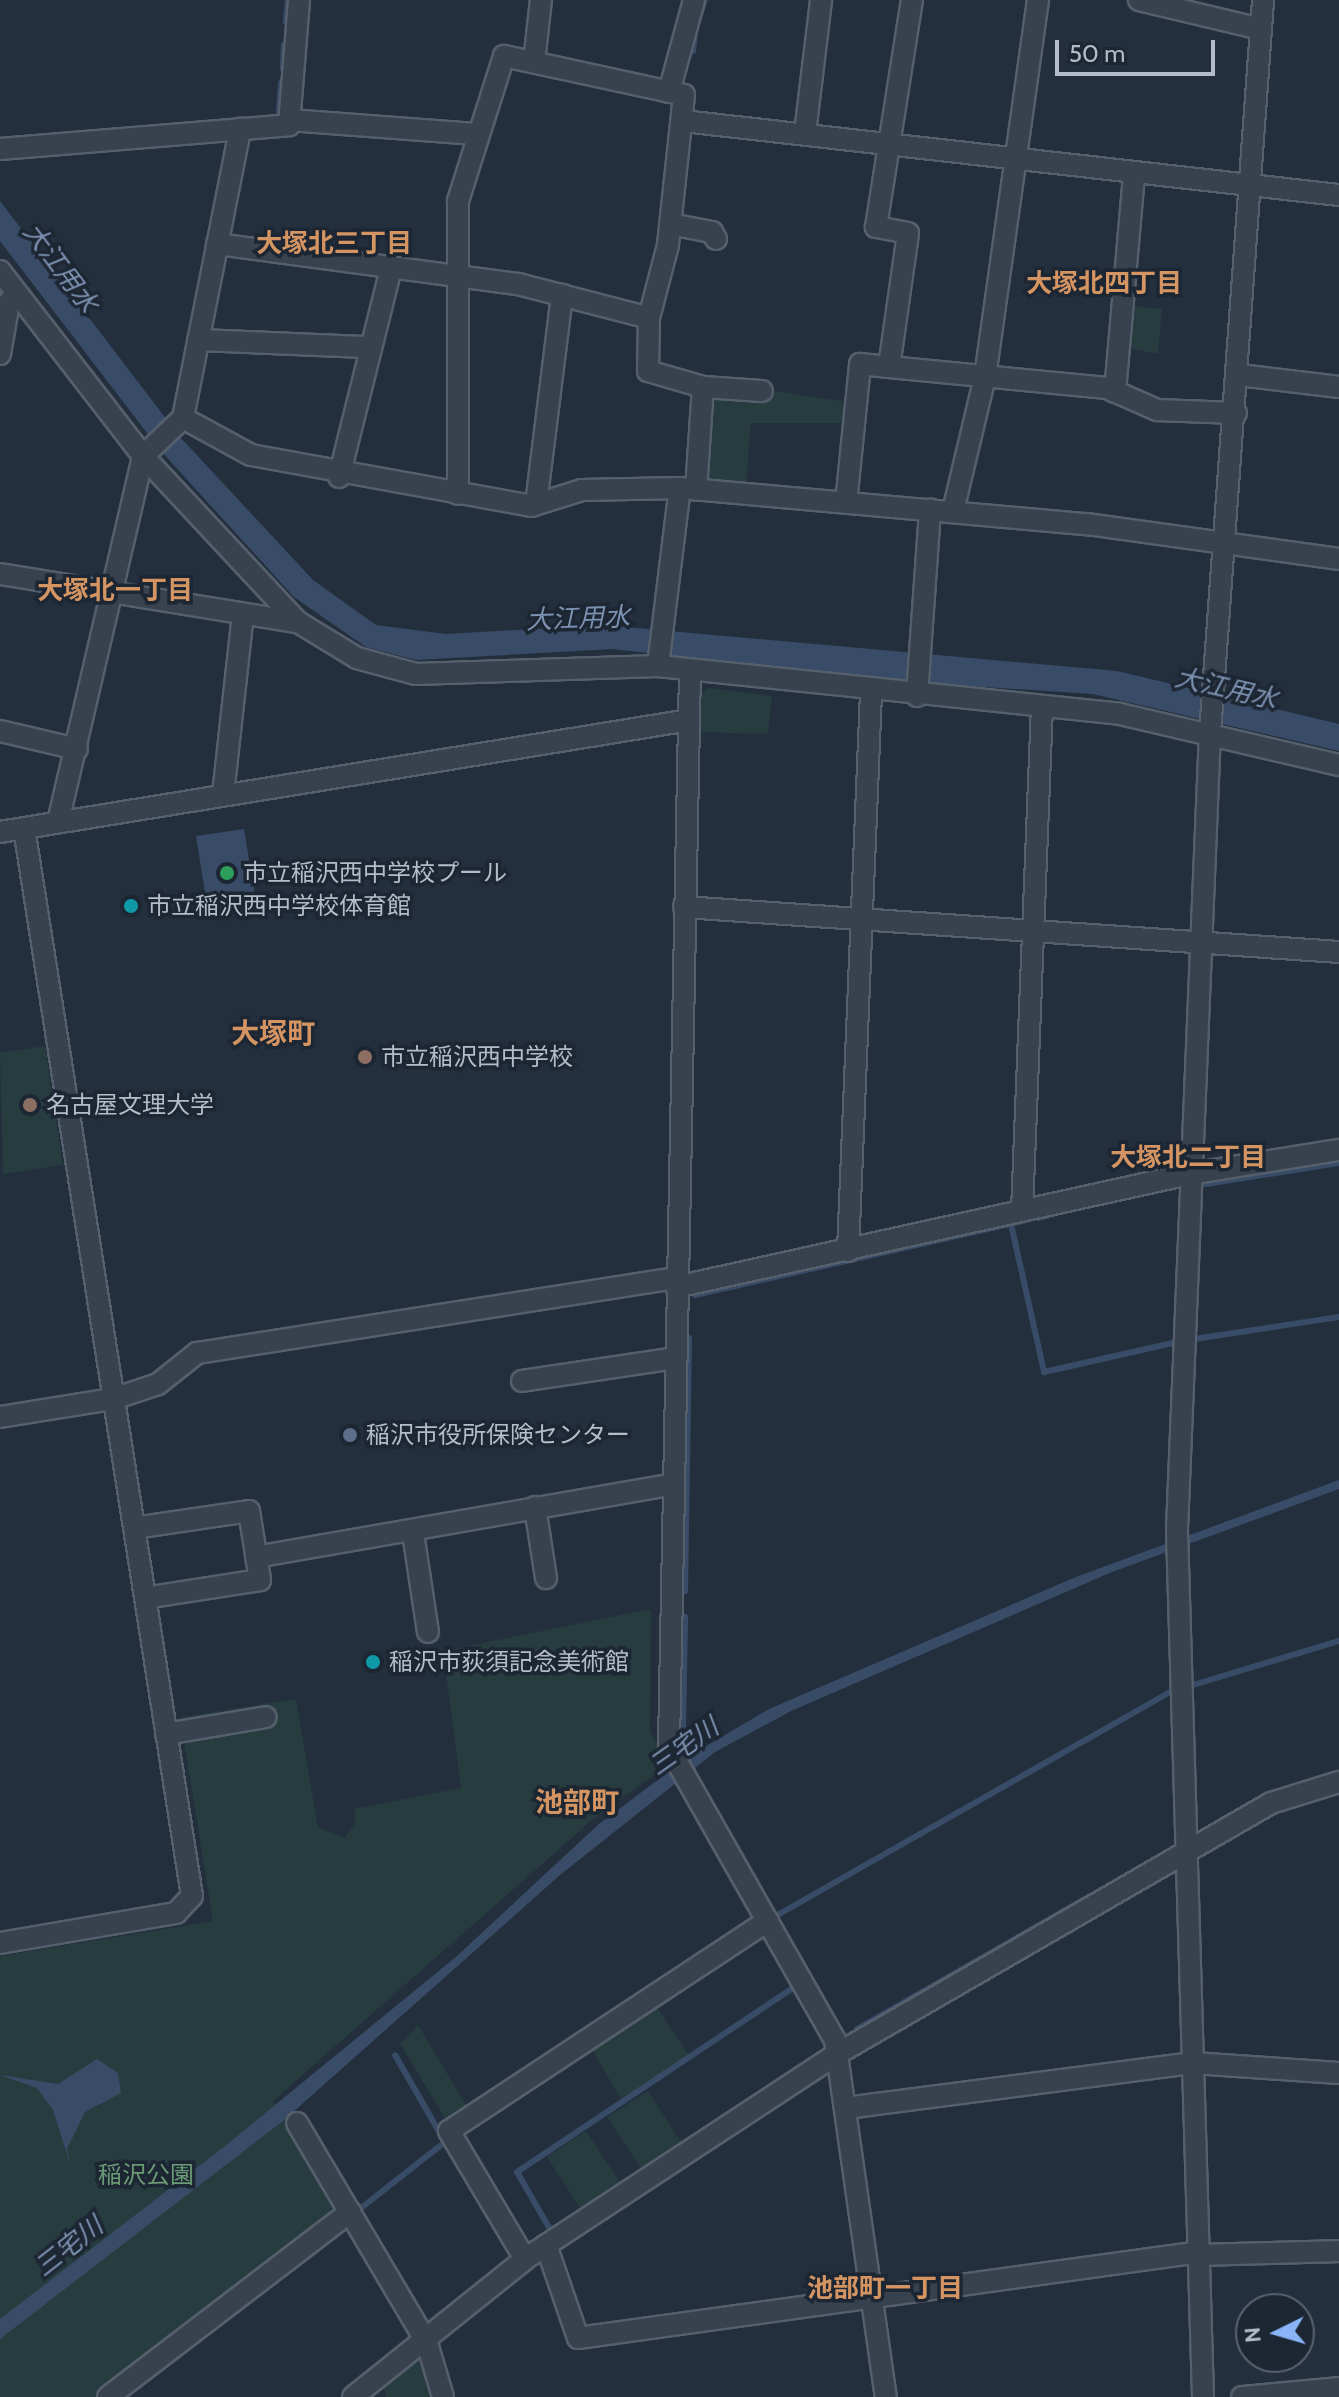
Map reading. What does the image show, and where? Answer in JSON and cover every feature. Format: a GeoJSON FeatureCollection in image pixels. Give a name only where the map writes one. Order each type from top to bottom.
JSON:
{"type":"FeatureCollection","features":[{"type":"Feature","properties":{"kind":"street"},"geometry":{"type":"LineString","coordinates":[[289,120],[299,0]]}},
{"type":"Feature","properties":{"kind":"street"},"geometry":{"type":"LineString","coordinates":[[534,62],[541,0]]}},
{"type":"Feature","properties":{"kind":"street"},"geometry":{"type":"LineString","coordinates":[[669,92],[694,0]]}},
{"type":"Feature","properties":{"kind":"street"},"geometry":{"type":"LineString","coordinates":[[805,133],[821,0]]}},
{"type":"Feature","properties":{"kind":"street"},"geometry":{"type":"LineString","coordinates":[[889,367],[908,233],[876,227],[912,0]]}},
{"type":"Feature","properties":{"kind":"street"},"geometry":{"type":"LineString","coordinates":[[953,511],[985,377],[1038,0]]}},
{"type":"Feature","properties":{"kind":"street"},"geometry":{"type":"LineString","coordinates":[[1139,0],[1261,29]]}},
{"type":"Feature","properties":{"kind":"street"},"geometry":{"type":"LineString","coordinates":[[1203,2397],[1177,1529],[1189,1174],[1211,727],[1228,549],[1255,186],[1263,0]]}},
{"type":"Feature","properties":{"kind":"street"},"geometry":{"type":"LineString","coordinates":[[458,494],[463,278],[458,201],[475,134],[504,56],[684,95],[670,224],[649,318],[648,371],[703,387],[762,391]]}},
{"type":"Feature","properties":{"kind":"street"},"geometry":{"type":"LineString","coordinates":[[0,149],[240,129],[289,120],[475,134]]}},
{"type":"Feature","properties":{"kind":"street"},"geometry":{"type":"LineString","coordinates":[[683,121],[1339,195]]}},
{"type":"Feature","properties":{"kind":"street"},"geometry":{"type":"LineString","coordinates":[[58,822],[147,452],[180,421],[240,129]]}},
{"type":"Feature","properties":{"kind":"street"},"geometry":{"type":"LineString","coordinates":[[1115,392],[1134,173]]}},
{"type":"Feature","properties":{"kind":"street"},"geometry":{"type":"LineString","coordinates":[[670,224],[712,232],[716,239]]}},
{"type":"Feature","properties":{"kind":"street"},"geometry":{"type":"LineString","coordinates":[[217,244],[463,278],[562,295],[649,318]]}},
{"type":"Feature","properties":{"kind":"street"},"geometry":{"type":"LineString","coordinates":[[339,477],[366,347],[391,268]]}},
{"type":"Feature","properties":{"kind":"street"},"geometry":{"type":"LineString","coordinates":[[0,271],[12,303],[298,622],[357,658],[416,674],[658,661],[690,670],[871,692],[918,692],[1211,727],[1339,765]]}},
{"type":"Feature","properties":{"kind":"street"},"geometry":{"type":"LineString","coordinates":[[536,504],[562,295]]}},
{"type":"Feature","properties":{"kind":"street"},"geometry":{"type":"LineString","coordinates":[[0,354],[12,303]]}},
{"type":"Feature","properties":{"kind":"street"},"geometry":{"type":"LineString","coordinates":[[198,340],[366,347]]}},
{"type":"Feature","properties":{"kind":"street"},"geometry":{"type":"LineString","coordinates":[[846,503],[860,364],[1115,392],[1157,410],[1236,413]]}},
{"type":"Feature","properties":{"kind":"street"},"geometry":{"type":"LineString","coordinates":[[1239,375],[1339,387]]}},
{"type":"Feature","properties":{"kind":"street"},"geometry":{"type":"LineString","coordinates":[[658,661],[703,387]]}},
{"type":"Feature","properties":{"kind":"street"},"geometry":{"type":"LineString","coordinates":[[180,421],[251,455],[339,477],[536,504],[582,490],[688,489],[953,511],[1228,549],[1339,559]]}},
{"type":"Feature","properties":{"kind":"street"},"geometry":{"type":"LineString","coordinates":[[918,692],[930,509]]}},
{"type":"Feature","properties":{"kind":"street"},"geometry":{"type":"LineString","coordinates":[[0,574],[298,622]]}},
{"type":"Feature","properties":{"kind":"street"},"geometry":{"type":"LineString","coordinates":[[223,795],[243,614]]}},
{"type":"Feature","properties":{"kind":"street"},"geometry":{"type":"LineString","coordinates":[[690,670],[676,1282],[672,1753],[768,1921],[837,2054],[886,2397]]}},
{"type":"Feature","properties":{"kind":"street"},"geometry":{"type":"LineString","coordinates":[[848,1251],[871,692]]}},
{"type":"Feature","properties":{"kind":"street"},"geometry":{"type":"LineString","coordinates":[[1022,1211],[1042,707]]}},
{"type":"Feature","properties":{"kind":"street"},"geometry":{"type":"LineString","coordinates":[[0,832],[689,720]]}},
{"type":"Feature","properties":{"kind":"street"},"geometry":{"type":"LineString","coordinates":[[0,731],[77,749]]}},
{"type":"Feature","properties":{"kind":"street"},"geometry":{"type":"LineString","coordinates":[[0,1943],[176,1913],[192,1896],[24,828]]}},
{"type":"Feature","properties":{"kind":"street"},"geometry":{"type":"LineString","coordinates":[[684,907],[1339,952]]}},
{"type":"Feature","properties":{"kind":"street"},"geometry":{"type":"LineString","coordinates":[[0,1417],[113,1399],[158,1384],[197,1353],[676,1282],[848,1251],[1189,1174],[1339,1150]]}},
{"type":"Feature","properties":{"kind":"street"},"geometry":{"type":"LineString","coordinates":[[522,1381],[675,1358]]}},
{"type":"Feature","properties":{"kind":"street"},"geometry":{"type":"LineString","coordinates":[[256,1557],[413,1533],[422,1525],[673,1484]]}},
{"type":"Feature","properties":{"kind":"street"},"geometry":{"type":"LineString","coordinates":[[535,1507],[546,1578]]}},
{"type":"Feature","properties":{"kind":"street"},"geometry":{"type":"LineString","coordinates":[[134,1528],[249,1511],[260,1580],[145,1598]]}},
{"type":"Feature","properties":{"kind":"street"},"geometry":{"type":"LineString","coordinates":[[413,1533],[428,1632]]}},
{"type":"Feature","properties":{"kind":"street"},"geometry":{"type":"LineString","coordinates":[[166,1734],[266,1717]]}},
{"type":"Feature","properties":{"kind":"street"},"geometry":{"type":"LineString","coordinates":[[353,2397],[427,2343],[525,2259],[837,2054],[1271,1803],[1339,1782]]}},
{"type":"Feature","properties":{"kind":"street"},"geometry":{"type":"LineString","coordinates":[[525,2259],[449,2131],[768,1921]]}},
{"type":"Feature","properties":{"kind":"street"},"geometry":{"type":"LineString","coordinates":[[846,2108],[1193,2063],[1339,2073]]}},
{"type":"Feature","properties":{"kind":"street"},"geometry":{"type":"LineString","coordinates":[[297,2123],[427,2343],[443,2397]]}},
{"type":"Feature","properties":{"kind":"street"},"geometry":{"type":"LineString","coordinates":[[108,2397],[350,2212]]}},
{"type":"Feature","properties":{"kind":"street"},"geometry":{"type":"LineString","coordinates":[[546,2245],[578,2338],[1199,2254],[1339,2251]]}},
{"type":"Feature","properties":{"kind":"street"},"geometry":{"type":"LineString","coordinates":[[1242,2397],[1339,2388]]}},
{"type":"Feature","properties":{"kind":"green space"},"geometry":{"type":"Polygon","coordinates":[[[1130,306],[1162,309],[1158,354],[1127,348],[1130,306]]]}},
{"type":"Feature","properties":{"kind":"green space"},"geometry":{"type":"Polygon","coordinates":[[[767,390],[848,402],[846,423],[751,423],[746,486],[708,482],[709,397],[767,390]]]}},
{"type":"Feature","properties":{"kind":"green space"},"geometry":{"type":"Polygon","coordinates":[[[708,688],[772,696],[768,734],[697,732],[698,696],[708,688]]]}},
{"type":"Feature","properties":{"kind":"green space"},"geometry":{"type":"Polygon","coordinates":[[[45,1046],[63,1165],[3,1174],[0,1053],[45,1046]]]}},
{"type":"Feature","properties":{"kind":"green space","name":"稲沢公園"},"geometry":{"type":"Polygon","coordinates":[[[651,1609],[650,1732],[669,1764],[591,1821],[273,2101],[340,2210],[96,2397],[0,2397],[0,1956],[213,1921],[180,1717],[296,1699],[318,1828],[344,1838],[355,1825],[354,1809],[461,1788],[443,1651],[651,1609]]]}},
{"type":"Feature","properties":{"kind":"green space"},"geometry":{"type":"Polygon","coordinates":[[[654,2003],[689,2055],[621,2099],[590,2046],[654,2003]]]}},
{"type":"Feature","properties":{"kind":"green space"},"geometry":{"type":"Polygon","coordinates":[[[418,2025],[469,2110],[448,2123],[400,2044],[418,2025]]]}},
{"type":"Feature","properties":{"kind":"green space"},"geometry":{"type":"Polygon","coordinates":[[[648,2091],[683,2145],[643,2171],[607,2117],[648,2091]]]}},
{"type":"Feature","properties":{"kind":"green space"},"geometry":{"type":"Polygon","coordinates":[[[586,2131],[622,2185],[582,2211],[547,2157],[586,2131]]]}},
{"type":"Feature","properties":{"kind":"green space"},"geometry":{"type":"Polygon","coordinates":[[[417,2358],[434,2397],[386,2397],[383,2383],[417,2358]]]}},
{"type":"Feature","properties":{"kind":"water"},"geometry":{"type":"Polygon","coordinates":[[[0,201],[180,437],[313,580],[376,625],[446,634],[602,625],[1117,671],[1339,724],[1339,751],[1093,694],[906,682],[612,649],[416,660],[366,647],[294,597],[160,450],[0,241],[0,201]]]}},
{"type":"Feature","properties":{"kind":"water","name":"市立稲沢西中学校プール"},"geometry":{"type":"Polygon","coordinates":[[[244,829],[257,909],[209,917],[196,836],[244,829]]]}},
{"type":"Feature","properties":{"kind":"water"},"geometry":{"type":"Polygon","coordinates":[[[1339,1480],[1339,1489],[1112,1572],[791,1711],[715,1752],[560,1875],[283,2121],[0,2339],[0,2319],[225,2146],[457,1956],[599,1824],[691,1755],[769,1709],[1076,1577],[1339,1480]]]}},
{"type":"Feature","properties":{"kind":"water"},"geometry":{"type":"Polygon","coordinates":[[[97,2059],[118,2073],[121,2093],[85,2112],[67,2149],[70,2164],[53,2110],[37,2088],[0,2075],[58,2084],[97,2059]]]}},
{"type":"Feature","properties":{"kind":"waterway"},"geometry":{"type":"LineString","coordinates":[[286,22],[288,0]]}},
{"type":"Feature","properties":{"kind":"waterway"},"geometry":{"type":"LineString","coordinates":[[698,21],[705,0]]}},
{"type":"Feature","properties":{"kind":"waterway"},"geometry":{"type":"LineString","coordinates":[[693,51],[695,31]]}},
{"type":"Feature","properties":{"kind":"waterway"},"geometry":{"type":"LineString","coordinates":[[283,69],[284,45]]}},
{"type":"Feature","properties":{"kind":"waterway"},"geometry":{"type":"LineString","coordinates":[[279,112],[281,83]]}},
{"type":"Feature","properties":{"kind":"waterway"},"geometry":{"type":"LineString","coordinates":[[1206,1184],[1339,1163]]}},
{"type":"Feature","properties":{"kind":"waterway"},"geometry":{"type":"LineString","coordinates":[[1038,1218],[1053,1214]]}},
{"type":"Feature","properties":{"kind":"waterway"},"geometry":{"type":"LineString","coordinates":[[695,1295],[1024,1221]]}},
{"type":"Feature","properties":{"kind":"waterway"},"geometry":{"type":"LineString","coordinates":[[1011,1224],[1044,1372],[1173,1343]]}},
{"type":"Feature","properties":{"kind":"waterway"},"geometry":{"type":"LineString","coordinates":[[1194,1339],[1339,1317]]}},
{"type":"Feature","properties":{"kind":"waterway"},"geometry":{"type":"LineString","coordinates":[[685,1591],[689,1338]]}},
{"type":"Feature","properties":{"kind":"waterway","name":"三宅川"},"geometry":{"type":"LineString","coordinates":[[683,1726],[685,1617]]}},
{"type":"Feature","properties":{"kind":"waterway"},"geometry":{"type":"LineString","coordinates":[[1193,1685],[1339,1641]]}},
{"type":"Feature","properties":{"kind":"waterway"},"geometry":{"type":"LineString","coordinates":[[774,1917],[1170,1692]]}},
{"type":"Feature","properties":{"kind":"waterway"},"geometry":{"type":"LineString","coordinates":[[857,2029],[1087,1898]]}},
{"type":"Feature","properties":{"kind":"waterway"},"geometry":{"type":"LineString","coordinates":[[551,2231],[517,2172],[794,1987]]}},
{"type":"Feature","properties":{"kind":"waterway"},"geometry":{"type":"LineString","coordinates":[[361,2208],[445,2142],[395,2055]]}},
{"type":"Feature","properties":{"kind":"place","name":"市立稲沢西中学校プール"},"geometry":{"type":"Point","coordinates":[227,873]}},
{"type":"Feature","properties":{"kind":"place","name":"市立稲沢西中学校体育館"},"geometry":{"type":"Point","coordinates":[131,906]}},
{"type":"Feature","properties":{"kind":"place","name":"市立稲沢西中学校"},"geometry":{"type":"Point","coordinates":[365,1057]}},
{"type":"Feature","properties":{"kind":"place","name":"名古屋文理大学"},"geometry":{"type":"Point","coordinates":[30,1105]}},
{"type":"Feature","properties":{"kind":"place","name":"稲沢市役所保険センター"},"geometry":{"type":"Point","coordinates":[350,1435]}},
{"type":"Feature","properties":{"kind":"place","name":"稲沢市荻須記念美術館"},"geometry":{"type":"Point","coordinates":[373,1662]}},
{"type":"Feature","properties":{"kind":"district","name":"大塚北三丁目"},"geometry":{"type":"Point","coordinates":[334,244]}},
{"type":"Feature","properties":{"kind":"district","name":"大塚北四丁目"},"geometry":{"type":"Point","coordinates":[1104,284]}},
{"type":"Feature","properties":{"kind":"district","name":"大塚北一丁目"},"geometry":{"type":"Point","coordinates":[115,591]}},
{"type":"Feature","properties":{"kind":"district","name":"大塚町"},"geometry":{"type":"Point","coordinates":[273,1033]}},
{"type":"Feature","properties":{"kind":"district","name":"大塚北二丁目"},"geometry":{"type":"Point","coordinates":[1188,1158]}},
{"type":"Feature","properties":{"kind":"district","name":"池部町"},"geometry":{"type":"Point","coordinates":[577,1802]}},
{"type":"Feature","properties":{"kind":"district","name":"池部町一丁目"},"geometry":{"type":"Point","coordinates":[885,2289]}},
{"type":"Feature","properties":{"kind":"water label","name":"大江用水"},"geometry":{"type":"Point","coordinates":[60,268]}},
{"type":"Feature","properties":{"kind":"water label","name":"大江用水"},"geometry":{"type":"Point","coordinates":[578,619]}},
{"type":"Feature","properties":{"kind":"water label","name":"大江用水"},"geometry":{"type":"Point","coordinates":[1226,689]}}]}
